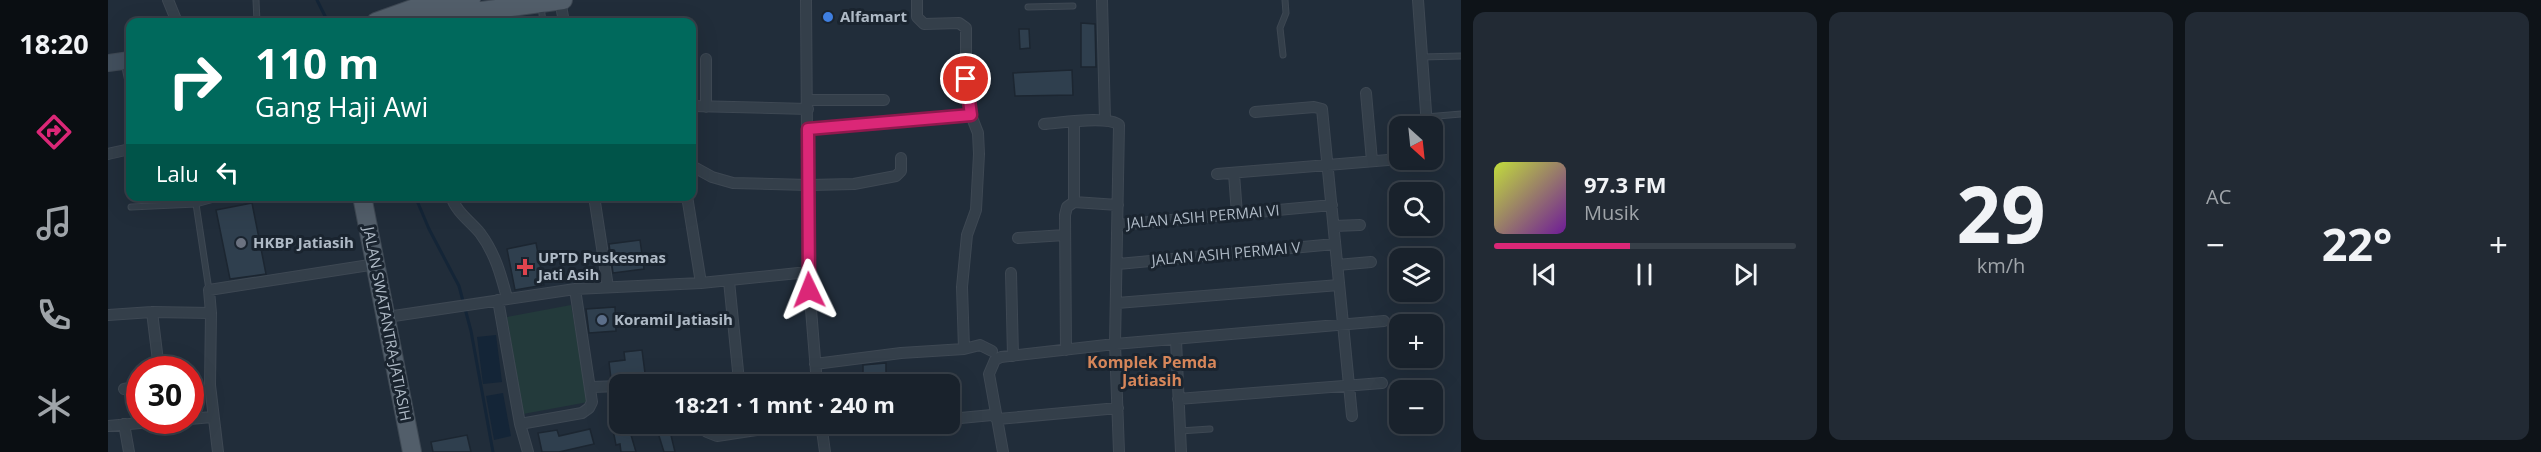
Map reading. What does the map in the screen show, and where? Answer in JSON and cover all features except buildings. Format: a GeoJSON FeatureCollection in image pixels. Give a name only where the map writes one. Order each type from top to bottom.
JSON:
{"type":"FeatureCollection","features":[{"type":"Feature","properties":{"kind":"main road"},"geometry":{"type":"LineString","coordinates":[[389,18],[415,10],[444,16],[561,0]]}},
{"type":"Feature","properties":{"kind":"main road"},"geometry":{"type":"LineString","coordinates":[[108,63],[126,60]]}},
{"type":"Feature","properties":{"kind":"main road","name":"JALAN SWATANTRA-JATIASIH"},"geometry":{"type":"LineString","coordinates":[[363,201],[412,452]]}},
{"type":"Feature","properties":{"kind":"street"},"geometry":{"type":"LineString","coordinates":[[168,0],[175,18]]}},
{"type":"Feature","properties":{"kind":"street"},"geometry":{"type":"LineString","coordinates":[[561,0],[563,18]]}},
{"type":"Feature","properties":{"kind":"street"},"geometry":{"type":"LineString","coordinates":[[806,0],[808,272],[816,374]]}},
{"type":"Feature","properties":{"kind":"street"},"geometry":{"type":"LineString","coordinates":[[917,0],[917,17],[924,24],[959,23],[966,28],[966,79],[971,115],[978,133],[976,214],[967,235],[962,287],[964,349]]}},
{"type":"Feature","properties":{"kind":"street"},"geometry":{"type":"LineString","coordinates":[[1044,124],[1105,120],[1102,0]]}},
{"type":"Feature","properties":{"kind":"street"},"geometry":{"type":"LineString","coordinates":[[1418,0],[1427,116]]}},
{"type":"Feature","properties":{"kind":"street"},"geometry":{"type":"LineString","coordinates":[[706,59],[706,107]]}},
{"type":"Feature","properties":{"kind":"street"},"geometry":{"type":"LineString","coordinates":[[1366,93],[1372,161]]}},
{"type":"Feature","properties":{"kind":"street"},"geometry":{"type":"LineString","coordinates":[[696,106],[884,100]]}},
{"type":"Feature","properties":{"kind":"street"},"geometry":{"type":"LineString","coordinates":[[1255,112],[1314,107],[1322,109],[1352,416]]}},
{"type":"Feature","properties":{"kind":"street"},"geometry":{"type":"LineString","coordinates":[[808,129],[971,115]]}},
{"type":"Feature","properties":{"kind":"street","name":"JALAN ASIH PERMAI VI"},"geometry":{"type":"LineString","coordinates":[[1105,120],[1115,121],[1119,125],[1118,225],[1332,205]]}},
{"type":"Feature","properties":{"kind":"street"},"geometry":{"type":"LineString","coordinates":[[1074,122],[1074,202]]}},
{"type":"Feature","properties":{"kind":"street"},"geometry":{"type":"LineString","coordinates":[[108,154],[126,150]]}},
{"type":"Feature","properties":{"kind":"street"},"geometry":{"type":"LineString","coordinates":[[696,168],[712,177],[733,183],[854,184],[896,176],[901,171],[901,158]]}},
{"type":"Feature","properties":{"kind":"street"},"geometry":{"type":"LineString","coordinates":[[1216,174],[1389,160]]}},
{"type":"Feature","properties":{"kind":"street"},"geometry":{"type":"LineString","coordinates":[[1234,174],[1237,214]]}},
{"type":"Feature","properties":{"kind":"street"},"geometry":{"type":"LineString","coordinates":[[454,201],[495,257],[520,424],[528,452]]}},
{"type":"Feature","properties":{"kind":"street"},"geometry":{"type":"LineString","coordinates":[[595,201],[608,287]]}},
{"type":"Feature","properties":{"kind":"street"},"geometry":{"type":"LineString","coordinates":[[688,201],[701,283]]}},
{"type":"Feature","properties":{"kind":"street"},"geometry":{"type":"LineString","coordinates":[[1066,350],[1065,235],[1067,207],[1074,202],[1118,205]]}},
{"type":"Feature","properties":{"kind":"street"},"geometry":{"type":"LineString","coordinates":[[1118,225],[1115,344],[1119,452]]}},
{"type":"Feature","properties":{"kind":"street"},"geometry":{"type":"LineString","coordinates":[[1334,226],[1360,225]]}},
{"type":"Feature","properties":{"kind":"street"},"geometry":{"type":"LineString","coordinates":[[1018,238],[1065,235]]}},
{"type":"Feature","properties":{"kind":"street","name":"JALAN ASIH PERMAI V"},"geometry":{"type":"LineString","coordinates":[[1118,264],[1335,244]]}},
{"type":"Feature","properties":{"kind":"street"},"geometry":{"type":"LineString","coordinates":[[1337,265],[1371,262]]}},
{"type":"Feature","properties":{"kind":"street"},"geometry":{"type":"LineString","coordinates":[[218,452],[212,417],[209,290],[376,264]]}},
{"type":"Feature","properties":{"kind":"street"},"geometry":{"type":"LineString","coordinates":[[387,317],[574,289],[729,281],[808,272]]}},
{"type":"Feature","properties":{"kind":"street"},"geometry":{"type":"LineString","coordinates":[[1011,273],[1013,356]]}},
{"type":"Feature","properties":{"kind":"street"},"geometry":{"type":"LineString","coordinates":[[729,281],[739,374]]}},
{"type":"Feature","properties":{"kind":"street"},"geometry":{"type":"LineString","coordinates":[[1117,303],[1339,285]]}},
{"type":"Feature","properties":{"kind":"street"},"geometry":{"type":"LineString","coordinates":[[520,424],[582,412],[589,408],[592,402],[592,387],[574,289]]}},
{"type":"Feature","properties":{"kind":"street"},"geometry":{"type":"LineString","coordinates":[[108,315],[152,312],[211,313]]}},
{"type":"Feature","properties":{"kind":"street"},"geometry":{"type":"LineString","coordinates":[[152,312],[157,356]]}},
{"type":"Feature","properties":{"kind":"street"},"geometry":{"type":"LineString","coordinates":[[1003,452],[989,374],[995,360],[1115,344],[1384,321]]}},
{"type":"Feature","properties":{"kind":"street"},"geometry":{"type":"LineString","coordinates":[[1176,340],[1181,452]]}},
{"type":"Feature","properties":{"kind":"street"},"geometry":{"type":"LineString","coordinates":[[814,364],[901,353],[964,349],[980,345],[992,351]]}},
{"type":"Feature","properties":{"kind":"street"},"geometry":{"type":"LineString","coordinates":[[1178,399],[1382,383]]}},
{"type":"Feature","properties":{"kind":"street"},"geometry":{"type":"LineString","coordinates":[[592,387],[609,386]]}},
{"type":"Feature","properties":{"kind":"street"},"geometry":{"type":"LineString","coordinates":[[960,418],[992,415],[998,419],[1118,408]]}},
{"type":"Feature","properties":{"kind":"street"},"geometry":{"type":"LineString","coordinates":[[204,417],[212,417]]}},
{"type":"Feature","properties":{"kind":"street"},"geometry":{"type":"LineString","coordinates":[[108,426],[124,424],[129,452]]}},
{"type":"Feature","properties":{"kind":"street"},"geometry":{"type":"LineString","coordinates":[[712,434],[717,436],[730,434]]}},
{"type":"Feature","properties":{"kind":"street"},"geometry":{"type":"LineString","coordinates":[[823,434],[825,452]]}},
{"type":"Feature","properties":{"kind":"lane"},"geometry":{"type":"LineString","coordinates":[[256,0],[257,18]]}},
{"type":"Feature","properties":{"kind":"lane"},"geometry":{"type":"LineString","coordinates":[[1283,55],[1280,28],[1286,13],[1285,0]]}},
{"type":"Feature","properties":{"kind":"lane"},"geometry":{"type":"LineString","coordinates":[[540,2],[542,18]]}},
{"type":"Feature","properties":{"kind":"lane"},"geometry":{"type":"LineString","coordinates":[[1028,7],[1053,3],[1073,6]]}},
{"type":"Feature","properties":{"kind":"lane"},"geometry":{"type":"LineString","coordinates":[[1422,57],[1461,56]]}},
{"type":"Feature","properties":{"kind":"lane"},"geometry":{"type":"LineString","coordinates":[[1443,118],[1461,114]]}},
{"type":"Feature","properties":{"kind":"lane"},"geometry":{"type":"LineString","coordinates":[[131,207],[196,204],[207,201]]}},
{"type":"Feature","properties":{"kind":"lane"},"geometry":{"type":"LineString","coordinates":[[196,204],[209,290]]}},
{"type":"Feature","properties":{"kind":"lane"},"geometry":{"type":"LineString","coordinates":[[1180,431],[1210,429]]}},
{"type":"Feature","properties":{"kind":"green space"},"geometry":{"type":"Polygon","coordinates":[[[571,305],[588,402],[523,414],[507,317],[571,305]]]}},
{"type":"Feature","properties":{"kind":"water"},"geometry":{"type":"Polygon","coordinates":[[[496,335],[502,382],[483,384],[477,337],[496,335]]]}},
{"type":"Feature","properties":{"kind":"water"},"geometry":{"type":"Polygon","coordinates":[[[503,393],[511,436],[494,440],[486,396],[503,393]]]}},
{"type":"Feature","properties":{"kind":"waterway"},"geometry":{"type":"LineString","coordinates":[[317,0],[326,18]]}},
{"type":"Feature","properties":{"kind":"waterway"},"geometry":{"type":"LineString","coordinates":[[417,201],[459,286],[471,331],[493,452]]}},
{"type":"Feature","properties":{"kind":"place","name":"Alfamart"},"geometry":{"type":"Point","coordinates":[828,17]}},
{"type":"Feature","properties":{"kind":"place","name":"HKBP Jatiasih"},"geometry":{"type":"Point","coordinates":[241,243]}},
{"type":"Feature","properties":{"kind":"place","name":"UPTD Puskesmas Jati Asih"},"geometry":{"type":"Point","coordinates":[525,267]}},
{"type":"Feature","properties":{"kind":"place","name":"Koramil Jatiasih"},"geometry":{"type":"Point","coordinates":[602,320]}},
{"type":"Feature","properties":{"kind":"district","name":"Komplek Pemda Jatiasih"},"geometry":{"type":"Point","coordinates":[1152,371]}},
{"type":"Feature","properties":{"kind":"route"},"geometry":{"type":"LineString","coordinates":[[809,290],[808,129],[971,115],[966,79]]}}]}
